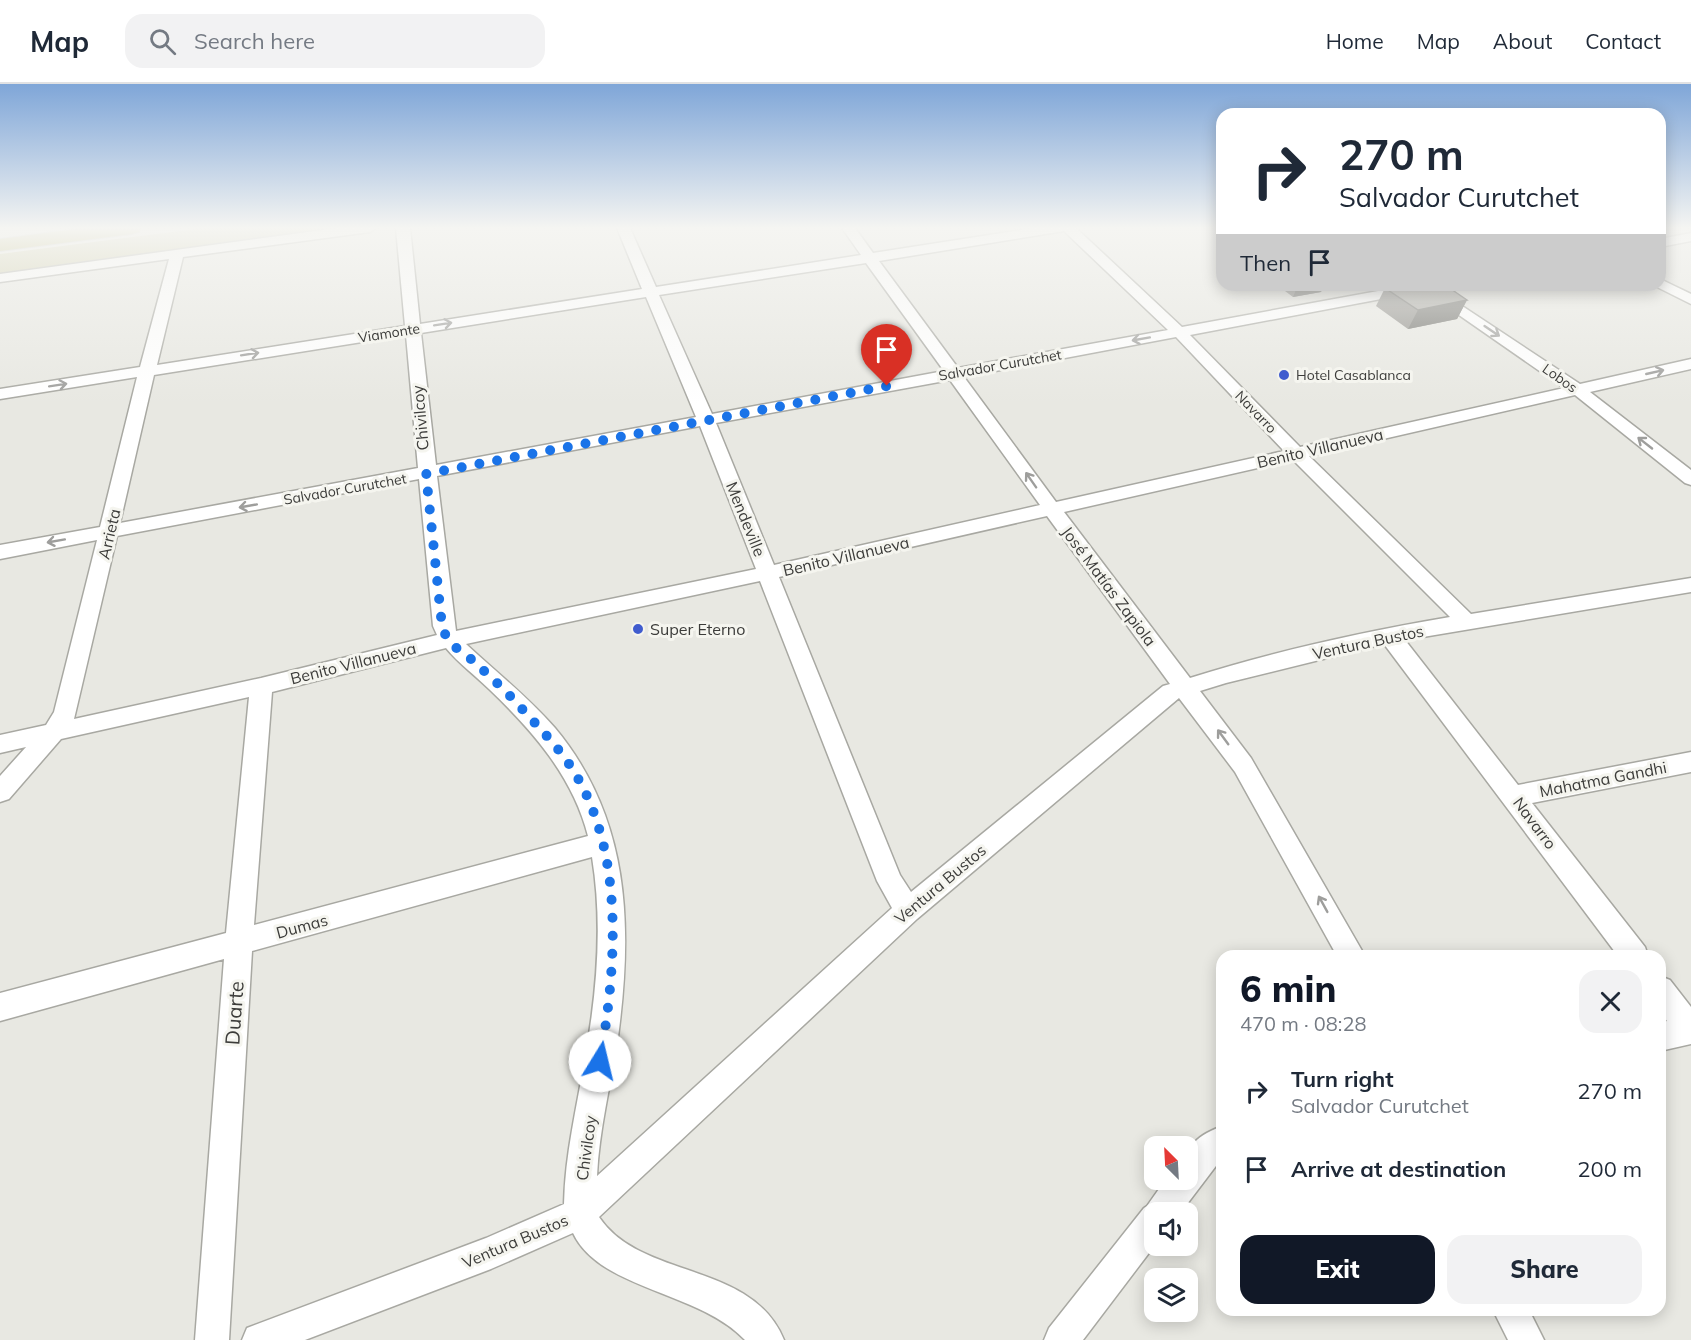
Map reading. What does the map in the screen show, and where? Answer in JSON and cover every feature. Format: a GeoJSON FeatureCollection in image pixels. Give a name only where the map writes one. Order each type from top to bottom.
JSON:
{"type":"FeatureCollection","features":[{"type":"Feature","properties":{"kind":"street","name":"Arrieta"},"geometry":{"type":"LineString","coordinates":[[0,792],[53,733],[65,714],[169,287]]}},
{"type":"Feature","properties":{"kind":"street","name":"Chivilcoy"},"geometry":{"type":"LineString","coordinates":[[408,287],[442,626],[448,640],[507,692],[556,746],[576,775],[590,804],[603,843],[610,893],[610,991],[581,1167],[580,1213]]}},
{"type":"Feature","properties":{"kind":"street","name":"Mendeville"},"geometry":{"type":"LineString","coordinates":[[648,287],[706,420],[890,881],[908,910]]}},
{"type":"Feature","properties":{"kind":"street","name":"Viamonte"},"geometry":{"type":"LineString","coordinates":[[0,394],[685,287]]}},
{"type":"Feature","properties":{"kind":"street","name":"José Matías Zapiola"},"geometry":{"type":"LineString","coordinates":[[891,287],[1052,509],[1243,765],[1349,950]]}},
{"type":"Feature","properties":{"kind":"street","name":"Navarro"},"geometry":{"type":"LineString","coordinates":[[1131,287],[1179,332],[1296,453],[1467,622]]}},
{"type":"Feature","properties":{"kind":"street"},"geometry":{"type":"LineString","coordinates":[[1667,287],[1691,300]]}},
{"type":"Feature","properties":{"kind":"street","name":"Salvador Curutchet"},"geometry":{"type":"LineString","coordinates":[[0,552],[1396,291]]}},
{"type":"Feature","properties":{"kind":"street","name":"Lobos"},"geometry":{"type":"LineString","coordinates":[[1437,291],[1578,390],[1691,479]]}},
{"type":"Feature","properties":{"kind":"street","name":"Benito Villanueva"},"geometry":{"type":"LineString","coordinates":[[0,744],[261,686],[448,640],[768,573],[1691,364]]}},
{"type":"Feature","properties":{"kind":"street","name":"Ventura Bustos"},"geometry":{"type":"LineString","coordinates":[[259,1340],[491,1253],[580,1213],[908,910],[1171,692],[1225,675],[1389,635],[1691,585]]}},
{"type":"Feature","properties":{"kind":"street","name":"Navarro"},"geometry":{"type":"LineString","coordinates":[[1389,635],[1630,950]]}},
{"type":"Feature","properties":{"kind":"street","name":"Duarte"},"geometry":{"type":"LineString","coordinates":[[212,1340],[239,943],[261,686]]}},
{"type":"Feature","properties":{"kind":"street","name":"Mahatma Gandhi"},"geometry":{"type":"LineString","coordinates":[[1514,796],[1691,762]]}},
{"type":"Feature","properties":{"kind":"street","name":"Dumas"},"geometry":{"type":"LineString","coordinates":[[0,1007],[603,843]]}},
{"type":"Feature","properties":{"kind":"street"},"geometry":{"type":"LineString","coordinates":[[1666,997],[1691,1030],[1666,1036]]}},
{"type":"Feature","properties":{"kind":"street"},"geometry":{"type":"LineString","coordinates":[[1198,1164],[1211,1147],[1216,1144]]}},
{"type":"Feature","properties":{"kind":"street"},"geometry":{"type":"LineString","coordinates":[[1169,1202],[1178,1190]]}},
{"type":"Feature","properties":{"kind":"street"},"geometry":{"type":"LineString","coordinates":[[580,1213],[595,1239],[619,1257],[712,1295],[739,1311],[760,1330],[767,1340]]}},
{"type":"Feature","properties":{"kind":"street"},"geometry":{"type":"LineString","coordinates":[[1061,1340],[1144,1233]]}},
{"type":"Feature","properties":{"kind":"street"},"geometry":{"type":"LineString","coordinates":[[1513,1316],[1527,1340]]}},
{"type":"Feature","properties":{"kind":"building"},"geometry":{"type":"Polygon","coordinates":[[[1390,291],[1454,291],[1467,300],[1418,310],[1390,291]]]}},
{"type":"Feature","properties":{"kind":"place","name":"Hotel Casablanca"},"geometry":{"type":"Point","coordinates":[1284,375]}},
{"type":"Feature","properties":{"kind":"place","name":"Super Eterno"},"geometry":{"type":"Point","coordinates":[638,629]}},
{"type":"Feature","properties":{"kind":"route"},"geometry":{"type":"LineString","coordinates":[[600,1061],[610,991],[611,935],[610,893],[603,843],[590,804],[576,775],[556,746],[507,692],[448,640],[442,626],[426,474],[887,386]]}}]}
